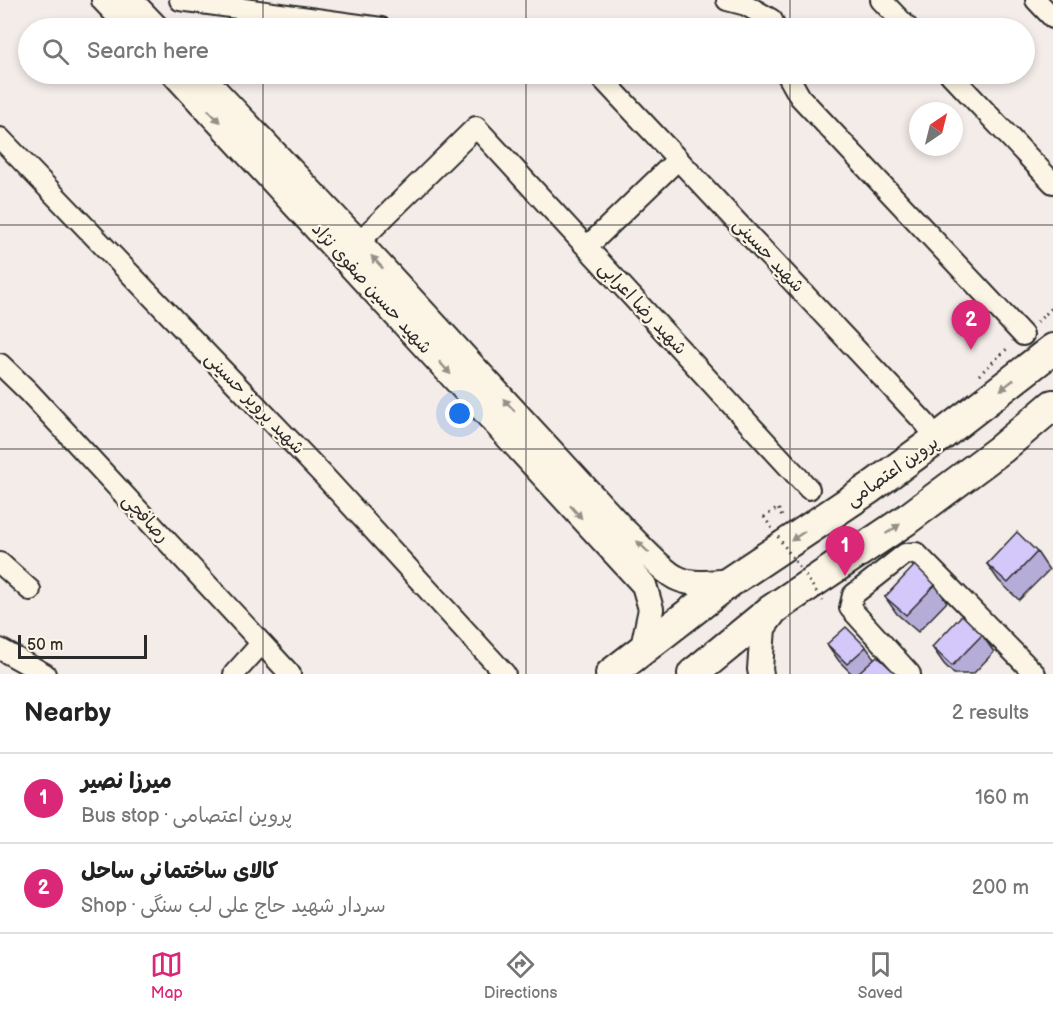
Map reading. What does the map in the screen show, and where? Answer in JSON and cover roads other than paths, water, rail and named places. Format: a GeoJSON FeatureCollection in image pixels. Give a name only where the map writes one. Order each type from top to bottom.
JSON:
{"type":"FeatureCollection","features":[{"type":"Feature","properties":{"kind":"main road","name":"پروین اعتصامی"},"geometry":{"type":"LineString","coordinates":[[610,674],[642,652],[730,581],[870,488],[1053,349]]}},
{"type":"Feature","properties":{"kind":"main road"},"geometry":{"type":"LineString","coordinates":[[693,674],[780,604],[906,520],[1001,449],[1053,405]]}},
{"type":"Feature","properties":{"kind":"street"},"geometry":{"type":"LineString","coordinates":[[104,0],[121,18]]}},
{"type":"Feature","properties":{"kind":"street"},"geometry":{"type":"LineString","coordinates":[[130,0],[147,18]]}},
{"type":"Feature","properties":{"kind":"street"},"geometry":{"type":"LineString","coordinates":[[180,0],[309,18]]}},
{"type":"Feature","properties":{"kind":"street"},"geometry":{"type":"LineString","coordinates":[[727,0],[746,5],[769,18]]}},
{"type":"Feature","properties":{"kind":"street"},"geometry":{"type":"LineString","coordinates":[[881,0],[898,18]]}},
{"type":"Feature","properties":{"kind":"street"},"geometry":{"type":"LineString","coordinates":[[1036,0],[1053,18]]}},
{"type":"Feature","properties":{"kind":"street","name":"شهید حسین صفوی نژاد"},"geometry":{"type":"LineString","coordinates":[[184,84],[644,585]]}},
{"type":"Feature","properties":{"kind":"street","name":"شهید حسین صفوی نژاد"},"geometry":{"type":"LineString","coordinates":[[209,84],[359,242],[623,529],[678,579],[700,583],[730,581]]}},
{"type":"Feature","properties":{"kind":"street","name":"شهید حسینی"},"geometry":{"type":"LineString","coordinates":[[607,84],[925,423],[937,439]]}},
{"type":"Feature","properties":{"kind":"street"},"geometry":{"type":"LineString","coordinates":[[793,84],[800,97],[1023,335]]}},
{"type":"Feature","properties":{"kind":"street"},"geometry":{"type":"LineString","coordinates":[[959,84],[1053,183]]}},
{"type":"Feature","properties":{"kind":"street","name":"شهید رضا اعرابی"},"geometry":{"type":"LineString","coordinates":[[359,242],[476,127],[810,489]]}},
{"type":"Feature","properties":{"kind":"street","name":"شهید پرویز حسینی"},"geometry":{"type":"LineString","coordinates":[[0,138],[324,476],[505,674]]}},
{"type":"Feature","properties":{"kind":"street"},"geometry":{"type":"LineString","coordinates":[[587,247],[678,159]]}},
{"type":"Feature","properties":{"kind":"street","name":"رصافچی"},"geometry":{"type":"LineString","coordinates":[[0,364],[29,392],[290,674]]}},
{"type":"Feature","properties":{"kind":"street"},"geometry":{"type":"LineString","coordinates":[[910,674],[850,609],[853,595],[905,554],[916,553],[1035,674]]}},
{"type":"Feature","properties":{"kind":"street"},"geometry":{"type":"LineString","coordinates":[[0,563],[30,590]]}},
{"type":"Feature","properties":{"kind":"street"},"geometry":{"type":"LineString","coordinates":[[644,585],[657,592],[666,588],[669,579],[666,570]]}},
{"type":"Feature","properties":{"kind":"street"},"geometry":{"type":"LineString","coordinates":[[642,652],[651,609],[644,585]]}},
{"type":"Feature","properties":{"kind":"street"},"geometry":{"type":"LineString","coordinates":[[761,674],[763,628],[780,604]]}},
{"type":"Feature","properties":{"kind":"street"},"geometry":{"type":"LineString","coordinates":[[234,674],[261,644]]}},
{"type":"Feature","properties":{"kind":"street"},"geometry":{"type":"LineString","coordinates":[[0,649],[45,674]]}},
{"type":"Feature","properties":{"kind":"place","name":"کالای ساختمانی ساحل"},"geometry":{"type":"Point","coordinates":[971,350]}},
{"type":"Feature","properties":{"kind":"place","name":"میرزا نصیر"},"geometry":{"type":"Point","coordinates":[845,576]}}]}
